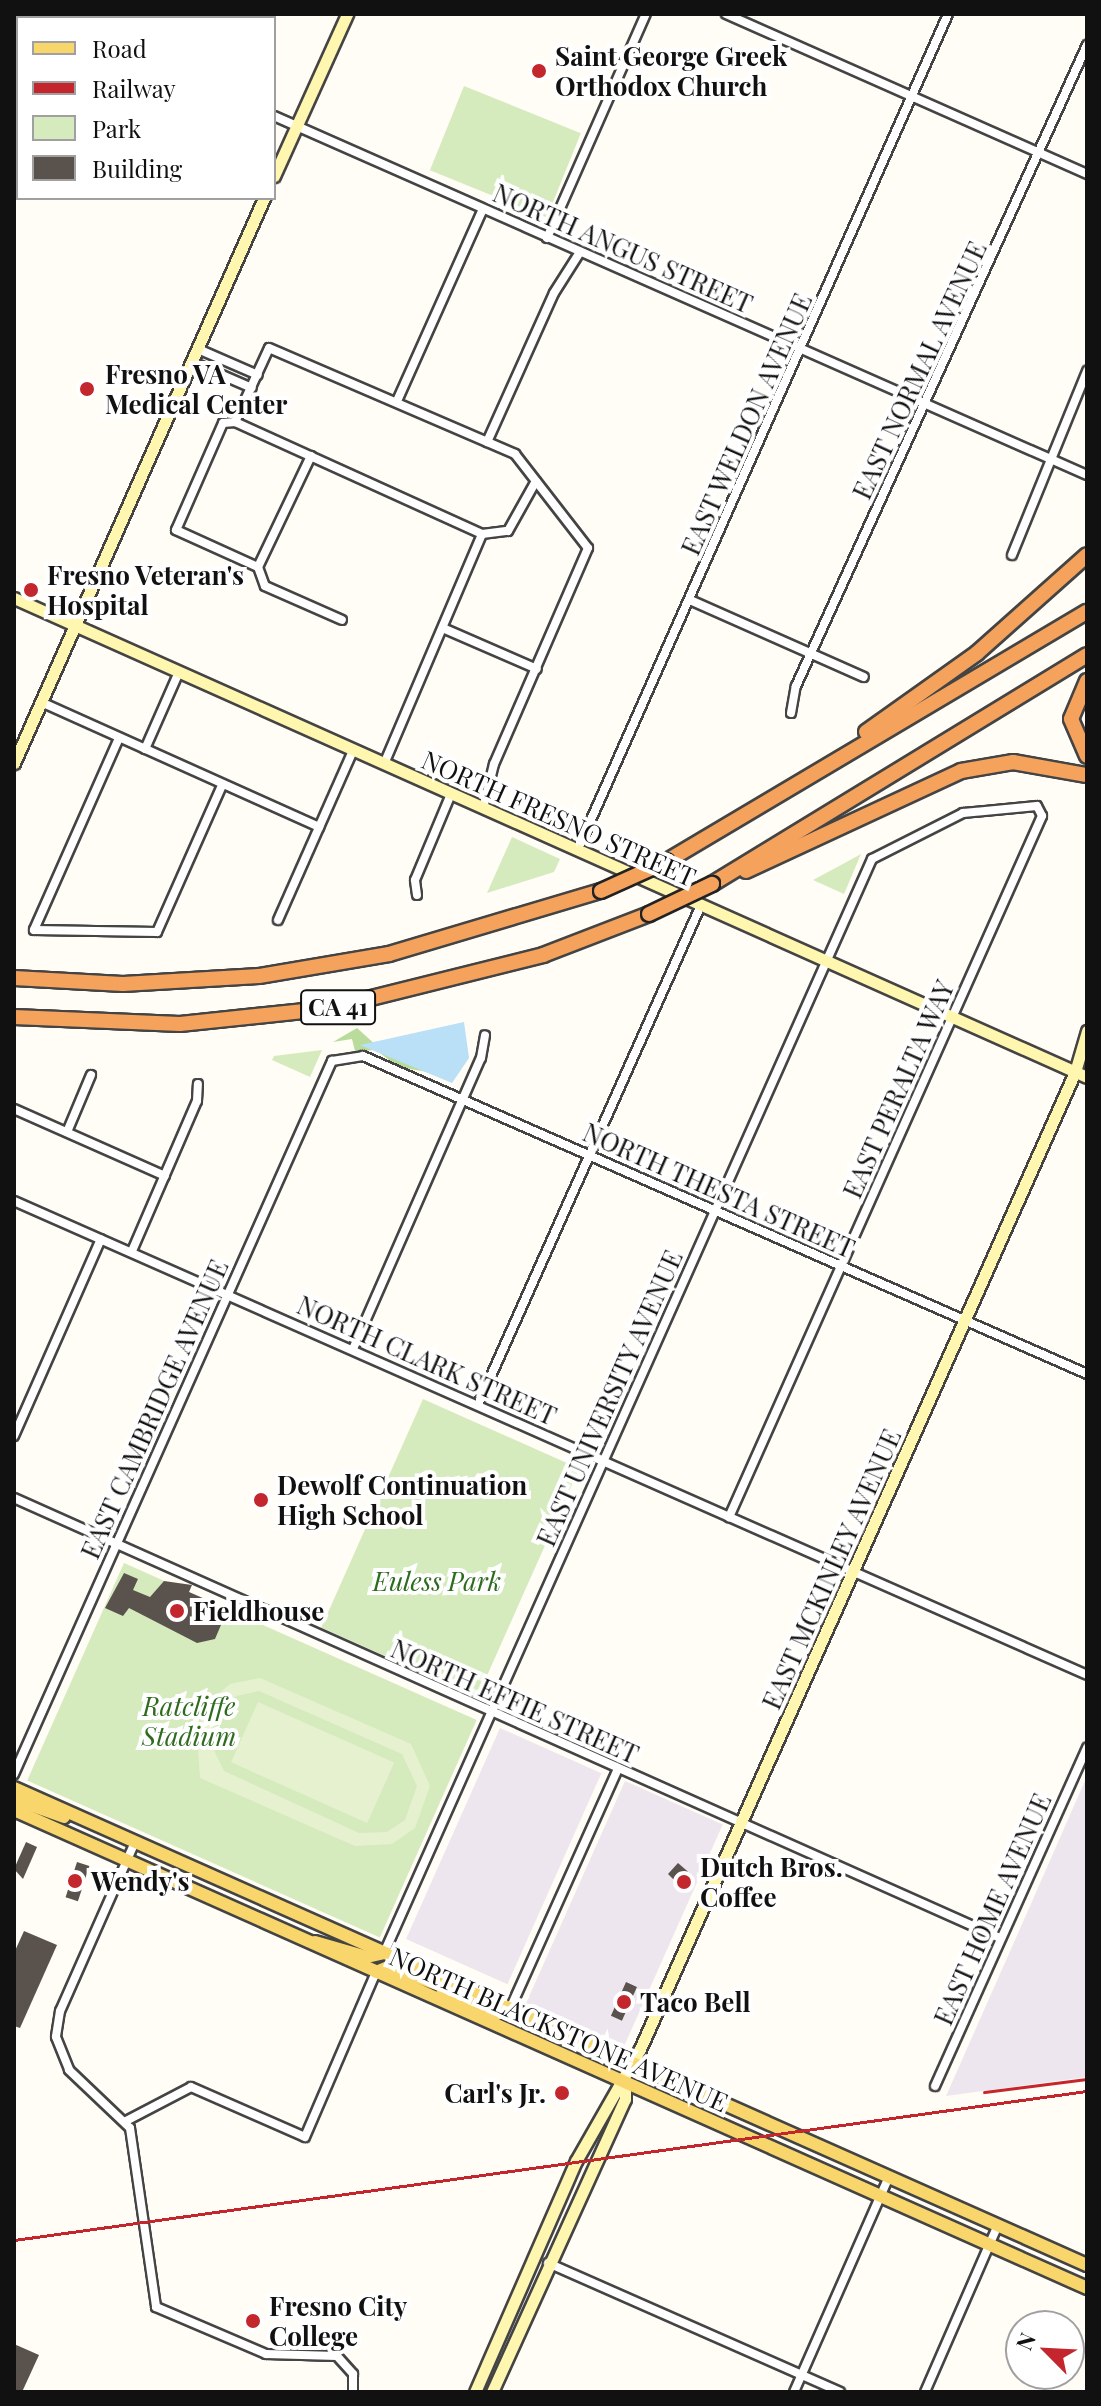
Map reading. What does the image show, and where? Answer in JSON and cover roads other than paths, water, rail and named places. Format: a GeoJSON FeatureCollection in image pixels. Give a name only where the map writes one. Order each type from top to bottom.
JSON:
{"type":"FeatureCollection","features":[{"type":"Feature","properties":{"kind":"highway"},"geometry":{"type":"LineString","coordinates":[[743,818],[977,653],[1087,555]]}},
{"type":"Feature","properties":{"kind":"highway","name":"CA 41"},"geometry":{"type":"LineString","coordinates":[[14,978],[123,984],[259,976],[426,945],[601,891],[667,861],[743,818],[1087,612]]}},
{"type":"Feature","properties":{"kind":"highway","name":"CA 41"},"geometry":{"type":"LineString","coordinates":[[14,1017],[180,1024],[331,1008],[470,977],[649,914],[712,884],[1087,655]]}},
{"type":"Feature","properties":{"kind":"highway"},"geometry":{"type":"LineString","coordinates":[[1087,681],[1071,719],[1087,756]]}},
{"type":"Feature","properties":{"kind":"highway"},"geometry":{"type":"LineString","coordinates":[[712,884],[961,771],[1013,762],[1087,775]]}},
{"type":"Feature","properties":{"kind":"main road"},"geometry":{"type":"LineString","coordinates":[[276,172],[347,14]]}},
{"type":"Feature","properties":{"kind":"main road"},"geometry":{"type":"LineString","coordinates":[[14,763],[263,200]]}},
{"type":"Feature","properties":{"kind":"main road","name":"NORTH FRESNO STREET"},"geometry":{"type":"LineString","coordinates":[[14,598],[1081,1075]]}},
{"type":"Feature","properties":{"kind":"main road","name":"EAST MCKINLEY AVENUE"},"geometry":{"type":"LineString","coordinates":[[1081,1075],[1087,1031]]}},
{"type":"Feature","properties":{"kind":"main road","name":"EAST MCKINLEY AVENUE"},"geometry":{"type":"LineString","coordinates":[[496,2391],[548,2263],[625,2099],[625,2082],[633,2064],[965,1321],[1087,1063]]}},
{"type":"Feature","properties":{"kind":"main road","name":"NORTH BLACKSTONE AVENUE"},"geometry":{"type":"LineString","coordinates":[[14,1788],[1087,2265]]}},
{"type":"Feature","properties":{"kind":"main road"},"geometry":{"type":"LineString","coordinates":[[14,1799],[98,1826]]}},
{"type":"Feature","properties":{"kind":"main road","name":"NORTH BLACKSTONE AVENUE"},"geometry":{"type":"LineString","coordinates":[[14,1810],[1087,2288]]}},
{"type":"Feature","properties":{"kind":"main road"},"geometry":{"type":"LineString","coordinates":[[310,1942],[335,1943],[367,1957],[384,1953]]}},
{"type":"Feature","properties":{"kind":"main road"},"geometry":{"type":"LineString","coordinates":[[376,1972],[388,1967],[482,1997]]}},
{"type":"Feature","properties":{"kind":"main road"},"geometry":{"type":"LineString","coordinates":[[401,1983],[496,2014],[510,2009]]}},
{"type":"Feature","properties":{"kind":"main road","name":"EAST MCKINLEY AVENUE"},"geometry":{"type":"LineString","coordinates":[[475,2392],[565,2187],[611,2093],[625,2082]]}},
{"type":"Feature","properties":{"kind":"main road"},"geometry":{"type":"LineString","coordinates":[[548,2263],[565,2187]]}},
{"type":"Feature","properties":{"kind":"main road"},"geometry":{"type":"LineString","coordinates":[[496,2391],[491,2376],[533,2258]]}},
{"type":"Feature","properties":{"kind":"street"},"geometry":{"type":"LineString","coordinates":[[547,238],[646,14]]}},
{"type":"Feature","properties":{"kind":"street"},"geometry":{"type":"LineString","coordinates":[[726,14],[1087,174]]}},
{"type":"Feature","properties":{"kind":"street","name":"EAST WELDON AVENUE"},"geometry":{"type":"LineString","coordinates":[[578,849],[948,14]]}},
{"type":"Feature","properties":{"kind":"street","name":"EAST NORMAL AVENUE"},"geometry":{"type":"LineString","coordinates":[[791,713],[812,654],[1087,45]]}},
{"type":"Feature","properties":{"kind":"street","name":"NORTH ANGUS STREET"},"geometry":{"type":"LineString","coordinates":[[276,117],[1087,475]]}},
{"type":"Feature","properties":{"kind":"street"},"geometry":{"type":"LineString","coordinates":[[397,401],[483,209]]}},
{"type":"Feature","properties":{"kind":"street"},"geometry":{"type":"LineString","coordinates":[[487,442],[555,289],[580,252]]}},
{"type":"Feature","properties":{"kind":"street"},"geometry":{"type":"LineString","coordinates":[[235,422],[269,348],[515,454],[588,548],[483,808]]}},
{"type":"Feature","properties":{"kind":"street"},"geometry":{"type":"LineString","coordinates":[[198,349],[258,375]]}},
{"type":"Feature","properties":{"kind":"street"},"geometry":{"type":"LineString","coordinates":[[192,362],[252,388]]}},
{"type":"Feature","properties":{"kind":"street"},"geometry":{"type":"LineString","coordinates":[[1012,555],[1049,457],[1087,371]]}},
{"type":"Feature","properties":{"kind":"street"},"geometry":{"type":"LineString","coordinates":[[342,620],[265,586],[258,567],[176,530],[223,423],[235,422],[482,534],[508,531],[536,481]]}},
{"type":"Feature","properties":{"kind":"street"},"geometry":{"type":"LineString","coordinates":[[258,567],[311,456]]}},
{"type":"Feature","properties":{"kind":"street"},"geometry":{"type":"LineString","coordinates":[[384,764],[445,629],[482,534]]}},
{"type":"Feature","properties":{"kind":"street"},"geometry":{"type":"LineString","coordinates":[[690,600],[864,677]]}},
{"type":"Feature","properties":{"kind":"street"},"geometry":{"type":"LineString","coordinates":[[445,629],[537,669]]}},
{"type":"Feature","properties":{"kind":"street"},"geometry":{"type":"LineString","coordinates":[[145,749],[179,672]]}},
{"type":"Feature","properties":{"kind":"street"},"geometry":{"type":"LineString","coordinates":[[41,702],[319,827]]}},
{"type":"Feature","properties":{"kind":"street"},"geometry":{"type":"LineString","coordinates":[[119,738],[34,930],[157,932],[222,785]]}},
{"type":"Feature","properties":{"kind":"street"},"geometry":{"type":"LineString","coordinates":[[278,920],[353,751]]}},
{"type":"Feature","properties":{"kind":"street"},"geometry":{"type":"LineString","coordinates":[[417,895],[415,880],[451,794]]}},
{"type":"Feature","properties":{"kind":"street","name":"EAST PERALTA WAY"},"geometry":{"type":"LineString","coordinates":[[729,1517],[1043,809],[1011,803],[972,810],[872,859]]}},
{"type":"Feature","properties":{"kind":"street","name":"EAST UNIVERSITY AVENUE"},"geometry":{"type":"LineString","coordinates":[[384,1953],[872,859]]}},
{"type":"Feature","properties":{"kind":"street"},"geometry":{"type":"LineString","coordinates":[[478,1405],[701,905]]}},
{"type":"Feature","properties":{"kind":"street"},"geometry":{"type":"LineString","coordinates":[[353,1349],[464,1099],[485,1035]]}},
{"type":"Feature","properties":{"kind":"street","name":"NORTH THESTA STREET"},"geometry":{"type":"LineString","coordinates":[[332,1061],[363,1056],[1087,1374]]}},
{"type":"Feature","properties":{"kind":"street","name":"EAST CAMBRIDGE AVENUE"},"geometry":{"type":"LineString","coordinates":[[14,1774],[332,1061]]}},
{"type":"Feature","properties":{"kind":"street"},"geometry":{"type":"LineString","coordinates":[[67,1132],[91,1075]]}},
{"type":"Feature","properties":{"kind":"street"},"geometry":{"type":"LineString","coordinates":[[132,1251],[165,1176],[198,1084]]}},
{"type":"Feature","properties":{"kind":"street"},"geometry":{"type":"LineString","coordinates":[[14,1109],[165,1176]]}},
{"type":"Feature","properties":{"kind":"street","name":"NORTH CLARK STREET"},"geometry":{"type":"LineString","coordinates":[[14,1201],[1087,1675]]}},
{"type":"Feature","properties":{"kind":"street"},"geometry":{"type":"LineString","coordinates":[[14,1436],[101,1239]]}},
{"type":"Feature","properties":{"kind":"street","name":"NORTH EFFIE STREET"},"geometry":{"type":"LineString","coordinates":[[14,1498],[491,1714],[1000,1938]]}},
{"type":"Feature","properties":{"kind":"street","name":"EAST HOME AVENUE"},"geometry":{"type":"LineString","coordinates":[[935,2086],[1087,1748]]}},
{"type":"Feature","properties":{"kind":"street"},"geometry":{"type":"LineString","coordinates":[[510,2009],[618,1769]]}},
{"type":"Feature","properties":{"kind":"street"},"geometry":{"type":"LineString","coordinates":[[135,1842],[60,2011],[58,2049],[72,2073],[126,2121],[156,2307],[266,2354],[337,2356],[353,2374],[353,2392]]}},
{"type":"Feature","properties":{"kind":"street"},"geometry":{"type":"LineString","coordinates":[[126,2121],[191,2087],[305,2137],[376,1972]]}},
{"type":"Feature","properties":{"kind":"street"},"geometry":{"type":"LineString","coordinates":[[794,2392],[889,2177]]}},
{"type":"Feature","properties":{"kind":"street"},"geometry":{"type":"LineString","coordinates":[[925,2392],[998,2225]]}},
{"type":"Feature","properties":{"kind":"street"},"geometry":{"type":"LineString","coordinates":[[548,2263],[840,2392]]}},
{"type":"Feature","properties":{"kind":"water"},"geometry":{"type":"Polygon","coordinates":[[[464,1022],[469,1058],[452,1083],[360,1045],[464,1022]]]}},
{"type":"Feature","properties":{"kind":"railway"},"geometry":{"type":"LineString","coordinates":[[984,2092],[1087,2079]]}},
{"type":"Feature","properties":{"kind":"railway"},"geometry":{"type":"LineString","coordinates":[[14,2240],[1087,2091]]}},
{"type":"Feature","properties":{"kind":"place","name":"Saint George Greek Orthodox Church"},"geometry":{"type":"Point","coordinates":[539,71]}},
{"type":"Feature","properties":{"kind":"place","name":"Fresno VA Medical Center"},"geometry":{"type":"Point","coordinates":[87,389]}},
{"type":"Feature","properties":{"kind":"place","name":"Fresno Veteran's Hospital"},"geometry":{"type":"Point","coordinates":[31,590]}},
{"type":"Feature","properties":{"kind":"place","name":"Dewolf Continuation High School"},"geometry":{"type":"Point","coordinates":[261,1500]}},
{"type":"Feature","properties":{"kind":"place","name":"Fieldhouse"},"geometry":{"type":"Point","coordinates":[177,1611]}},
{"type":"Feature","properties":{"kind":"place","name":"Wendy's"},"geometry":{"type":"Point","coordinates":[75,1881]}},
{"type":"Feature","properties":{"kind":"place","name":"Dutch Bros. Coffee"},"geometry":{"type":"Point","coordinates":[684,1882]}},
{"type":"Feature","properties":{"kind":"place","name":"Taco Bell"},"geometry":{"type":"Point","coordinates":[624,2002]}},
{"type":"Feature","properties":{"kind":"place","name":"Carl's Jr."},"geometry":{"type":"Point","coordinates":[562,2093]}},
{"type":"Feature","properties":{"kind":"place","name":"Fresno City College"},"geometry":{"type":"Point","coordinates":[253,2321]}},
{"type":"Feature","properties":{"kind":"park label","name":"Euless Park"},"geometry":{"type":"Point","coordinates":[437,1581]}},
{"type":"Feature","properties":{"kind":"park label","name":"Ratcliffe Stadium"},"geometry":{"type":"Point","coordinates":[189,1721]}}]}
